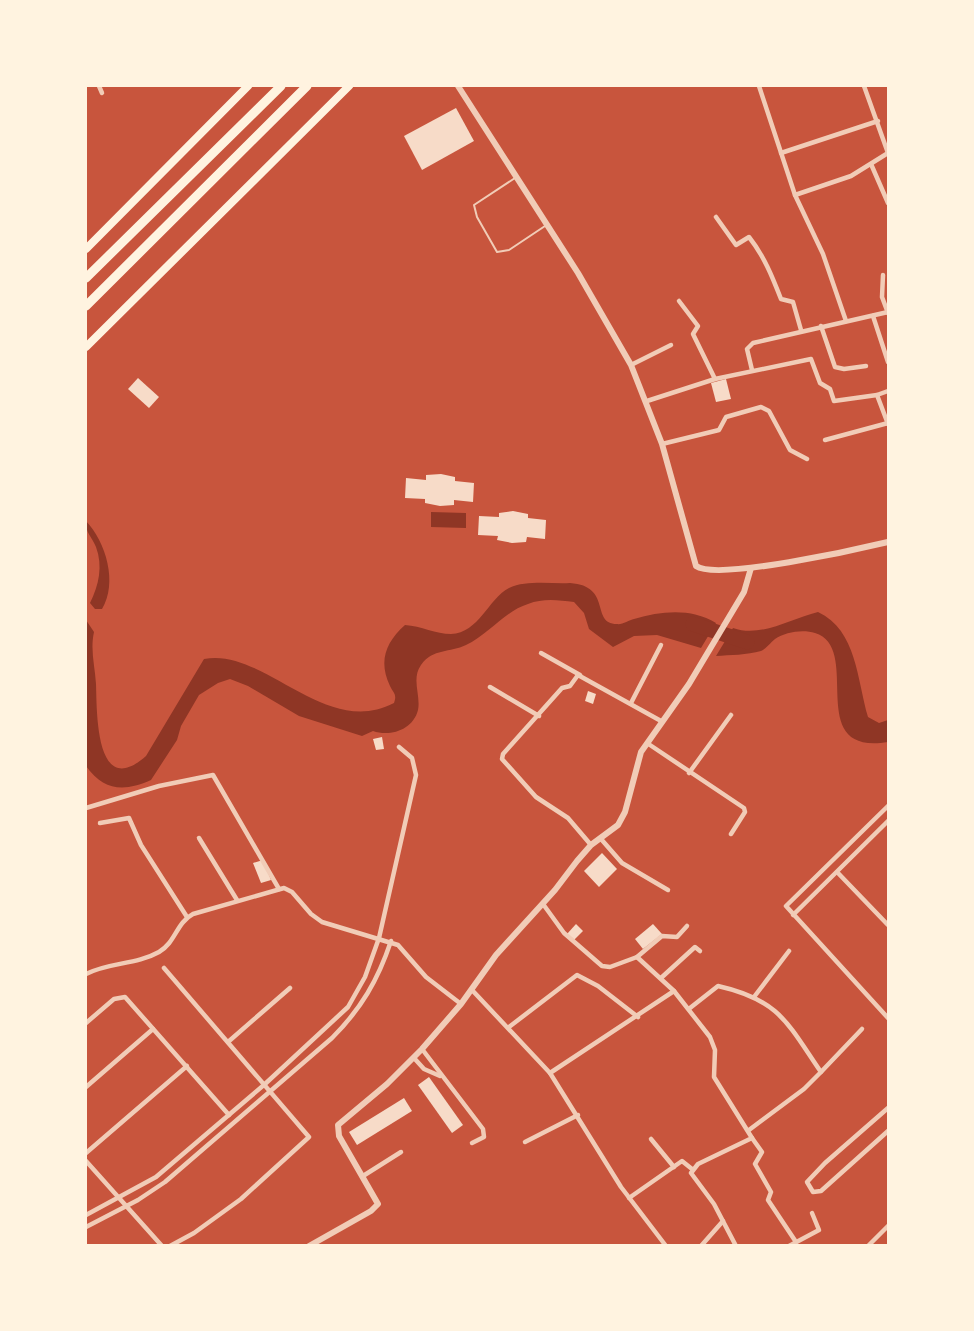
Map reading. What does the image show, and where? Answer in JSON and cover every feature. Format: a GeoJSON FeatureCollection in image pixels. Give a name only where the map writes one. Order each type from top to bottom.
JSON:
{"type":"FeatureCollection","features":[{"type":"Feature","properties":{"kind":"highway"},"geometry":{"type":"LineString","coordinates":[[86,278],[281,86]]}},
{"type":"Feature","properties":{"kind":"highway"},"geometry":{"type":"LineString","coordinates":[[86,306],[307,86]]}},
{"type":"Feature","properties":{"kind":"main road"},"geometry":{"type":"LineString","coordinates":[[86,249],[248,86]]}},
{"type":"Feature","properties":{"kind":"main road"},"geometry":{"type":"LineString","coordinates":[[86,347],[349,86]]}},
{"type":"Feature","properties":{"kind":"street"},"geometry":{"type":"LineString","coordinates":[[99,86],[102,93]]}},
{"type":"Feature","properties":{"kind":"street"},"geometry":{"type":"LineString","coordinates":[[458,86],[547,224],[631,365],[662,444],[696,566],[708,571],[751,568],[842,553],[888,542]]}},
{"type":"Feature","properties":{"kind":"street"},"geometry":{"type":"LineString","coordinates":[[759,86],[795,195],[823,254],[846,321]]}},
{"type":"Feature","properties":{"kind":"street"},"geometry":{"type":"LineString","coordinates":[[795,195],[822,188],[888,153],[864,86]]}},
{"type":"Feature","properties":{"kind":"street"},"geometry":{"type":"LineString","coordinates":[[781,153],[878,121]]}},
{"type":"Feature","properties":{"kind":"street"},"geometry":{"type":"LineString","coordinates":[[870,164],[888,203]]}},
{"type":"Feature","properties":{"kind":"street"},"geometry":{"type":"LineString","coordinates":[[716,217],[736,245],[749,237],[758,247],[782,299],[793,302],[801,330]]}},
{"type":"Feature","properties":{"kind":"street"},"geometry":{"type":"LineString","coordinates":[[752,370],[747,349],[750,344],[801,330],[888,312],[882,297],[883,275]]}},
{"type":"Feature","properties":{"kind":"street"},"geometry":{"type":"LineString","coordinates":[[679,301],[698,326],[693,334],[715,380]]}},
{"type":"Feature","properties":{"kind":"street"},"geometry":{"type":"LineString","coordinates":[[873,316],[888,362]]}},
{"type":"Feature","properties":{"kind":"street"},"geometry":{"type":"LineString","coordinates":[[821,326],[836,367],[844,369],[866,366]]}},
{"type":"Feature","properties":{"kind":"street"},"geometry":{"type":"LineString","coordinates":[[631,365],[671,345]]}},
{"type":"Feature","properties":{"kind":"street"},"geometry":{"type":"LineString","coordinates":[[647,401],[752,370],[774,369],[811,359],[820,383],[830,389],[834,401],[888,391]]}},
{"type":"Feature","properties":{"kind":"street"},"geometry":{"type":"LineString","coordinates":[[825,440],[888,424],[877,394]]}},
{"type":"Feature","properties":{"kind":"street"},"geometry":{"type":"LineString","coordinates":[[662,444],[719,430],[726,417],[761,407],[769,411],[790,450],[807,459]]}},
{"type":"Feature","properties":{"kind":"street"},"geometry":{"type":"LineString","coordinates":[[309,1245],[378,1206],[377,1200],[339,1136],[338,1125],[387,1084],[422,1050],[472,990],[496,955],[543,904],[591,845],[614,829],[626,812],[637,762],[646,742],[689,684],[747,585],[751,568]]}},
{"type":"Feature","properties":{"kind":"street"},"geometry":{"type":"LineString","coordinates":[[631,703],[661,645]]}},
{"type":"Feature","properties":{"kind":"street"},"geometry":{"type":"LineString","coordinates":[[541,653],[661,721]]}},
{"type":"Feature","properties":{"kind":"street"},"geometry":{"type":"LineString","coordinates":[[580,675],[576,676],[570,686],[562,688],[539,716],[507,748],[502,759],[536,796],[568,818],[591,845]]}},
{"type":"Feature","properties":{"kind":"street"},"geometry":{"type":"LineString","coordinates":[[490,687],[539,716]]}},
{"type":"Feature","properties":{"kind":"street"},"geometry":{"type":"LineString","coordinates":[[689,773],[731,715]]}},
{"type":"Feature","properties":{"kind":"street"},"geometry":{"type":"LineString","coordinates":[[646,742],[745,809],[731,834]]}},
{"type":"Feature","properties":{"kind":"street"},"geometry":{"type":"LineString","coordinates":[[86,1215],[156,1177],[265,1084],[348,1007],[365,977],[379,938],[416,775],[411,758],[399,747]]}},
{"type":"Feature","properties":{"kind":"street"},"geometry":{"type":"LineString","coordinates":[[86,808],[159,786],[213,775],[282,889]]}},
{"type":"Feature","properties":{"kind":"street"},"geometry":{"type":"LineString","coordinates":[[888,806],[787,903],[787,908],[793,915],[888,1018]]}},
{"type":"Feature","properties":{"kind":"street"},"geometry":{"type":"LineString","coordinates":[[100,823],[129,818],[141,845],[188,917]]}},
{"type":"Feature","properties":{"kind":"street"},"geometry":{"type":"LineString","coordinates":[[793,915],[888,821]]}},
{"type":"Feature","properties":{"kind":"street"},"geometry":{"type":"LineString","coordinates":[[199,838],[237,900]]}},
{"type":"Feature","properties":{"kind":"street"},"geometry":{"type":"LineString","coordinates":[[601,839],[622,863],[669,890]]}},
{"type":"Feature","properties":{"kind":"street"},"geometry":{"type":"LineString","coordinates":[[838,873],[888,925]]}},
{"type":"Feature","properties":{"kind":"street"},"geometry":{"type":"LineString","coordinates":[[86,974],[104,966],[157,953],[171,944],[181,924],[188,917],[237,900],[282,889],[292,892],[311,914],[322,922],[391,941],[402,948],[426,977],[461,1004]]}},
{"type":"Feature","properties":{"kind":"street"},"geometry":{"type":"LineString","coordinates":[[543,904],[564,933],[602,966],[610,967],[637,957],[662,936],[677,937],[687,926]]}},
{"type":"Feature","properties":{"kind":"street"},"geometry":{"type":"LineString","coordinates":[[86,1227],[126,1207],[165,1182],[272,1092],[356,1014],[370,992],[391,941]]}},
{"type":"Feature","properties":{"kind":"street"},"geometry":{"type":"LineString","coordinates":[[661,978],[695,947],[700,951]]}},
{"type":"Feature","properties":{"kind":"street"},"geometry":{"type":"LineString","coordinates":[[754,998],[789,951]]}},
{"type":"Feature","properties":{"kind":"street"},"geometry":{"type":"LineString","coordinates":[[637,957],[690,1008],[710,1037],[715,1050],[714,1077],[722,1094],[762,1152],[755,1164],[771,1192],[768,1200],[796,1242]]}},
{"type":"Feature","properties":{"kind":"street"},"geometry":{"type":"LineString","coordinates":[[164,968],[307,1134],[308,1141],[212,1221],[170,1245]]}},
{"type":"Feature","properties":{"kind":"street"},"geometry":{"type":"LineString","coordinates":[[509,1027],[577,975],[598,986],[638,1017]]}},
{"type":"Feature","properties":{"kind":"street"},"geometry":{"type":"LineString","coordinates":[[690,1008],[718,986],[754,998],[776,1010],[784,1018],[821,1072]]}},
{"type":"Feature","properties":{"kind":"street"},"geometry":{"type":"LineString","coordinates":[[228,1042],[290,988]]}},
{"type":"Feature","properties":{"kind":"street"},"geometry":{"type":"LineString","coordinates":[[472,990],[550,1073],[630,1198],[666,1245]]}},
{"type":"Feature","properties":{"kind":"street"},"geometry":{"type":"LineString","coordinates":[[550,1073],[638,1017],[674,991]]}},
{"type":"Feature","properties":{"kind":"street"},"geometry":{"type":"LineString","coordinates":[[86,1023],[118,996],[128,1000],[229,1114]]}},
{"type":"Feature","properties":{"kind":"street"},"geometry":{"type":"LineString","coordinates":[[348,1007],[356,1014]]}},
{"type":"Feature","properties":{"kind":"street"},"geometry":{"type":"LineString","coordinates":[[86,1087],[153,1029]]}},
{"type":"Feature","properties":{"kind":"street"},"geometry":{"type":"LineString","coordinates":[[692,1169],[751,1134],[804,1089],[862,1029]]}},
{"type":"Feature","properties":{"kind":"street"},"geometry":{"type":"LineString","coordinates":[[422,1050],[483,1129],[484,1137],[472,1143]]}},
{"type":"Feature","properties":{"kind":"street"},"geometry":{"type":"LineString","coordinates":[[414,1058],[424,1069],[440,1076]]}},
{"type":"Feature","properties":{"kind":"street"},"geometry":{"type":"LineString","coordinates":[[86,1153],[187,1066]]}},
{"type":"Feature","properties":{"kind":"street"},"geometry":{"type":"LineString","coordinates":[[888,1108],[825,1163],[807,1182],[808,1187],[813,1192],[821,1191],[888,1131]]}},
{"type":"Feature","properties":{"kind":"street"},"geometry":{"type":"LineString","coordinates":[[525,1142],[578,1115]]}},
{"type":"Feature","properties":{"kind":"street"},"geometry":{"type":"LineString","coordinates":[[651,1139],[674,1167]]}},
{"type":"Feature","properties":{"kind":"street"},"geometry":{"type":"LineString","coordinates":[[363,1176],[401,1152]]}},
{"type":"Feature","properties":{"kind":"street"},"geometry":{"type":"LineString","coordinates":[[86,1161],[162,1245]]}},
{"type":"Feature","properties":{"kind":"street"},"geometry":{"type":"LineString","coordinates":[[630,1198],[674,1167],[685,1162],[692,1169],[692,1175],[736,1245]]}},
{"type":"Feature","properties":{"kind":"street"},"geometry":{"type":"LineString","coordinates":[[789,1245],[819,1230],[812,1213]]}},
{"type":"Feature","properties":{"kind":"street"},"geometry":{"type":"LineString","coordinates":[[701,1245],[723,1221]]}},
{"type":"Feature","properties":{"kind":"street"},"geometry":{"type":"LineString","coordinates":[[868,1245],[888,1226]]}},
{"type":"Feature","properties":{"kind":"lane"},"geometry":{"type":"LineString","coordinates":[[516,177],[474,206],[477,217],[496,252],[510,250],[547,224]]}},
{"type":"Feature","properties":{"kind":"shaded area"},"geometry":{"type":"Polygon","coordinates":[[[431,512],[466,513],[466,528],[431,527],[431,512]]]}},
{"type":"Feature","properties":{"kind":"shaded area"},"geometry":{"type":"Polygon","coordinates":[[[86,521],[99,540],[107,563],[109,587],[102,609],[95,609],[90,603],[98,582],[100,568],[96,547],[89,534],[86,521]]]}},
{"type":"Feature","properties":{"kind":"shaded area"},"geometry":{"type":"Polygon","coordinates":[[[531,583],[570,583],[592,591],[597,597],[604,618],[609,622],[619,624],[645,616],[676,612],[697,615],[716,623],[701,648],[657,635],[634,636],[613,647],[589,629],[584,613],[574,602],[551,600],[534,602],[512,612],[474,641],[436,653],[426,660],[418,670],[416,681],[418,710],[411,723],[400,730],[386,733],[373,731],[362,736],[299,716],[248,686],[230,679],[218,683],[199,695],[181,726],[177,740],[151,780],[132,786],[115,787],[100,780],[86,766],[86,620],[94,632],[97,713],[102,747],[108,760],[117,768],[129,767],[146,756],[204,659],[227,659],[249,666],[319,702],[344,710],[368,711],[394,703],[395,696],[386,677],[384,660],[393,638],[405,625],[445,634],[461,632],[476,622],[509,588],[531,583]]]}},
{"type":"Feature","properties":{"kind":"shaded area"},"geometry":{"type":"Polygon","coordinates":[[[818,612],[831,620],[848,643],[854,657],[868,717],[879,723],[888,720],[888,742],[862,742],[847,733],[840,718],[835,658],[829,643],[815,633],[800,631],[789,633],[775,639],[761,651],[716,656],[733,628],[754,631],[765,629],[818,612]]]}},
{"type":"Feature","properties":{"kind":"building"},"geometry":{"type":"Polygon","coordinates":[[[456,108],[474,141],[422,170],[404,136],[456,108]]]}},
{"type":"Feature","properties":{"kind":"building"},"geometry":{"type":"Polygon","coordinates":[[[138,378],[159,397],[149,408],[128,389],[138,378]]]}},
{"type":"Feature","properties":{"kind":"building"},"geometry":{"type":"Polygon","coordinates":[[[726,379],[731,399],[716,402],[711,383],[726,379]]]}},
{"type":"Feature","properties":{"kind":"building"},"geometry":{"type":"Polygon","coordinates":[[[441,474],[455,477],[455,481],[474,483],[473,502],[454,500],[454,505],[440,506],[425,503],[425,499],[405,498],[406,478],[426,480],[426,475],[441,474]]]}},
{"type":"Feature","properties":{"kind":"building"},"geometry":{"type":"Polygon","coordinates":[[[513,511],[528,514],[528,518],[546,520],[545,539],[527,537],[526,542],[512,543],[497,540],[498,536],[478,535],[479,516],[499,517],[499,513],[513,511]]]}},
{"type":"Feature","properties":{"kind":"building"},"geometry":{"type":"Polygon","coordinates":[[[588,691],[596,694],[593,704],[585,701],[588,691]]]}},
{"type":"Feature","properties":{"kind":"building"},"geometry":{"type":"Polygon","coordinates":[[[382,737],[384,749],[376,750],[373,739],[382,737]]]}},
{"type":"Feature","properties":{"kind":"building"},"geometry":{"type":"Polygon","coordinates":[[[602,853],[617,869],[599,887],[584,871],[602,853]]]}},
{"type":"Feature","properties":{"kind":"building"},"geometry":{"type":"Polygon","coordinates":[[[263,860],[271,880],[261,883],[253,863],[263,860]]]}},
{"type":"Feature","properties":{"kind":"building"},"geometry":{"type":"Polygon","coordinates":[[[576,924],[583,931],[574,940],[567,934],[576,924]]]}},
{"type":"Feature","properties":{"kind":"building"},"geometry":{"type":"Polygon","coordinates":[[[653,924],[662,934],[643,949],[635,939],[653,924]]]}},
{"type":"Feature","properties":{"kind":"building"},"geometry":{"type":"Polygon","coordinates":[[[429,1077],[463,1125],[452,1133],[418,1085],[429,1077]]]}},
{"type":"Feature","properties":{"kind":"building"},"geometry":{"type":"Polygon","coordinates":[[[404,1098],[412,1111],[357,1145],[349,1132],[404,1098]]]}},
{"type":"Feature","properties":{"kind":"waterway"},"geometry":{"type":"LineString","coordinates":[[693,624],[747,642]]}}]}
